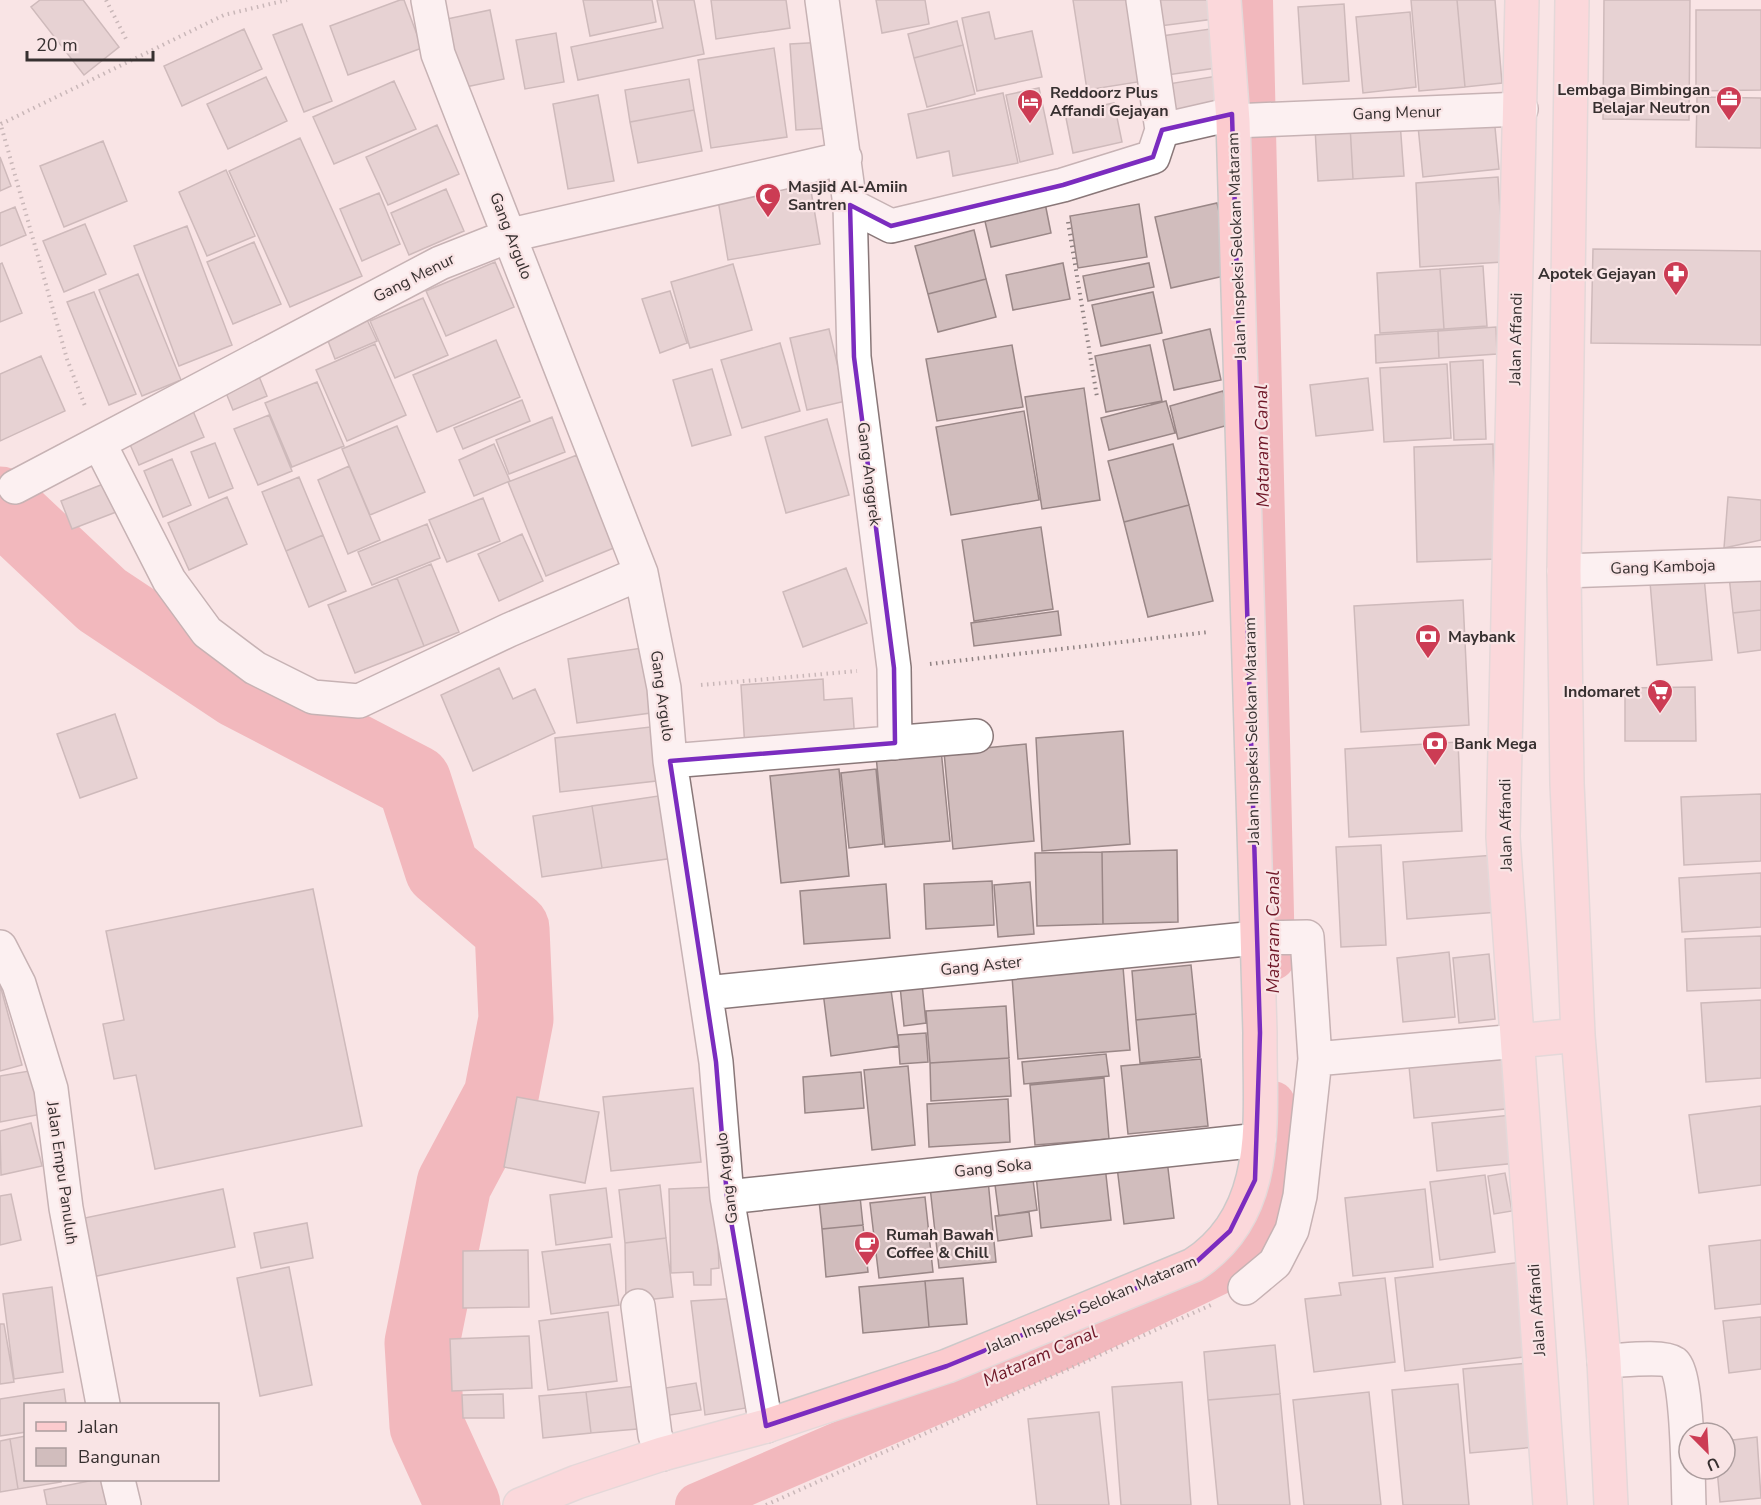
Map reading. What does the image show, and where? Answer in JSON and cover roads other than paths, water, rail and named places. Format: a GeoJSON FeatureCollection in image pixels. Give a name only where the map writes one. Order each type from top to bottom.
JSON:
{"type":"FeatureCollection","features":[{"type":"Feature","properties":{"kind":"main road","name":"Jalan Inspeksi Selokan Mataram"},"geometry":{"type":"LineString","coordinates":[[520,1505],[577,1482],[662,1454],[766,1426],[947,1366],[1193,1265],[1209,1254],[1230,1231],[1244,1205],[1255,1180],[1259,1140],[1260,938],[1250,627],[1246,118],[1224,0]]}},
{"type":"Feature","properties":{"kind":"main road","name":"Jalan Affandi"},"geometry":{"type":"LineString","coordinates":[[1522,0],[1503,837],[1551,1505]]}},
{"type":"Feature","properties":{"kind":"main road"},"geometry":{"type":"LineString","coordinates":[[1572,0],[1564,571],[1567,783],[1578,1035],[1604,1361],[1611,1505]]}},
{"type":"Feature","properties":{"kind":"main road"},"geometry":{"type":"LineString","coordinates":[[1518,1041],[1578,1035]]}},
{"type":"Feature","properties":{"kind":"street","name":"Gang Argulo"},"geometry":{"type":"LineString","coordinates":[[428,0],[438,54],[511,235],[641,573],[664,688],[670,761],[716,1062],[728,1197],[766,1426]]}},
{"type":"Feature","properties":{"kind":"street","name":"Gang Anggrek"},"geometry":{"type":"LineString","coordinates":[[822,0],[850,205],[854,357],[894,668],[895,742]]}},
{"type":"Feature","properties":{"kind":"street"},"geometry":{"type":"LineString","coordinates":[[850,205],[891,226],[1063,185],[1153,157],[1162,130],[1143,0]]}},
{"type":"Feature","properties":{"kind":"street","name":"Gang Menur"},"geometry":{"type":"LineString","coordinates":[[1246,118],[1521,109]]}},
{"type":"Feature","properties":{"kind":"street"},"geometry":{"type":"LineString","coordinates":[[1162,130],[1246,118]]}},
{"type":"Feature","properties":{"kind":"street","name":"Gang Menur"},"geometry":{"type":"LineString","coordinates":[[15,487],[440,263],[511,235],[845,158]]}},
{"type":"Feature","properties":{"kind":"street"},"geometry":{"type":"LineString","coordinates":[[99,443],[169,580],[207,632],[255,668],[313,698],[359,700],[509,630],[641,573]]}},
{"type":"Feature","properties":{"kind":"street","name":"Gang Kamboja"},"geometry":{"type":"LineString","coordinates":[[1564,571],[1761,564]]}},
{"type":"Feature","properties":{"kind":"street"},"geometry":{"type":"LineString","coordinates":[[670,761],[976,736]]}},
{"type":"Feature","properties":{"kind":"street","name":"Gang Aster"},"geometry":{"type":"LineString","coordinates":[[706,993],[1260,938],[1303,937],[1308,938],[1315,1059]]}},
{"type":"Feature","properties":{"kind":"street","name":"Jalan Empu Panuluh"},"geometry":{"type":"LineString","coordinates":[[0,947],[19,984],[51,1089],[66,1208],[103,1403]]}},
{"type":"Feature","properties":{"kind":"street"},"geometry":{"type":"LineString","coordinates":[[1245,1288],[1275,1263],[1292,1230],[1300,1196],[1315,1059],[1518,1041]]}},
{"type":"Feature","properties":{"kind":"street","name":"Gang Soka"},"geometry":{"type":"LineString","coordinates":[[728,1197],[1259,1140]]}},
{"type":"Feature","properties":{"kind":"street"},"geometry":{"type":"LineString","coordinates":[[638,1306],[655,1435],[662,1454]]}},
{"type":"Feature","properties":{"kind":"street"},"geometry":{"type":"LineString","coordinates":[[1604,1361],[1664,1359],[1674,1363],[1682,1376],[1689,1505]]}},
{"type":"Feature","properties":{"kind":"street"},"geometry":{"type":"LineString","coordinates":[[118,1481],[124,1505]]}},
{"type":"Feature","properties":{"kind":"waterway","name":"Mataram Canal"},"geometry":{"type":"LineString","coordinates":[[1251,0],[1273,958]]}},
{"type":"Feature","properties":{"kind":"waterway"},"geometry":{"type":"LineString","coordinates":[[0,504],[102,600],[239,691],[414,782],[442,869],[512,929],[516,1019],[501,1096],[454,1184],[422,1343],[427,1426],[463,1505]]}},
{"type":"Feature","properties":{"kind":"waterway","name":"Mataram Canal"},"geometry":{"type":"LineString","coordinates":[[697,1505],[1064,1347],[1229,1268],[1273,1204],[1273,1103]]}},
{"type":"Feature","properties":{"kind":"place","name":"Lembaga Bimbingan Belajar Neutron"},"geometry":{"type":"Point","coordinates":[1729,122]}},
{"type":"Feature","properties":{"kind":"place","name":"Reddoorz Plus Affandi Gejayan"},"geometry":{"type":"Point","coordinates":[1030,125]}},
{"type":"Feature","properties":{"kind":"place","name":"Masjid Al-Amiin Santren"},"geometry":{"type":"Point","coordinates":[768,219]}},
{"type":"Feature","properties":{"kind":"place","name":"Apotek Gejayan"},"geometry":{"type":"Point","coordinates":[1676,297]}},
{"type":"Feature","properties":{"kind":"place","name":"Maybank"},"geometry":{"type":"Point","coordinates":[1428,660]}},
{"type":"Feature","properties":{"kind":"place","name":"Indomaret"},"geometry":{"type":"Point","coordinates":[1660,715]}},
{"type":"Feature","properties":{"kind":"place","name":"Bank Mega"},"geometry":{"type":"Point","coordinates":[1435,767]}},
{"type":"Feature","properties":{"kind":"place","name":"Rumah Bawah Coffee & Chill"},"geometry":{"type":"Point","coordinates":[867,1267]}}]}
